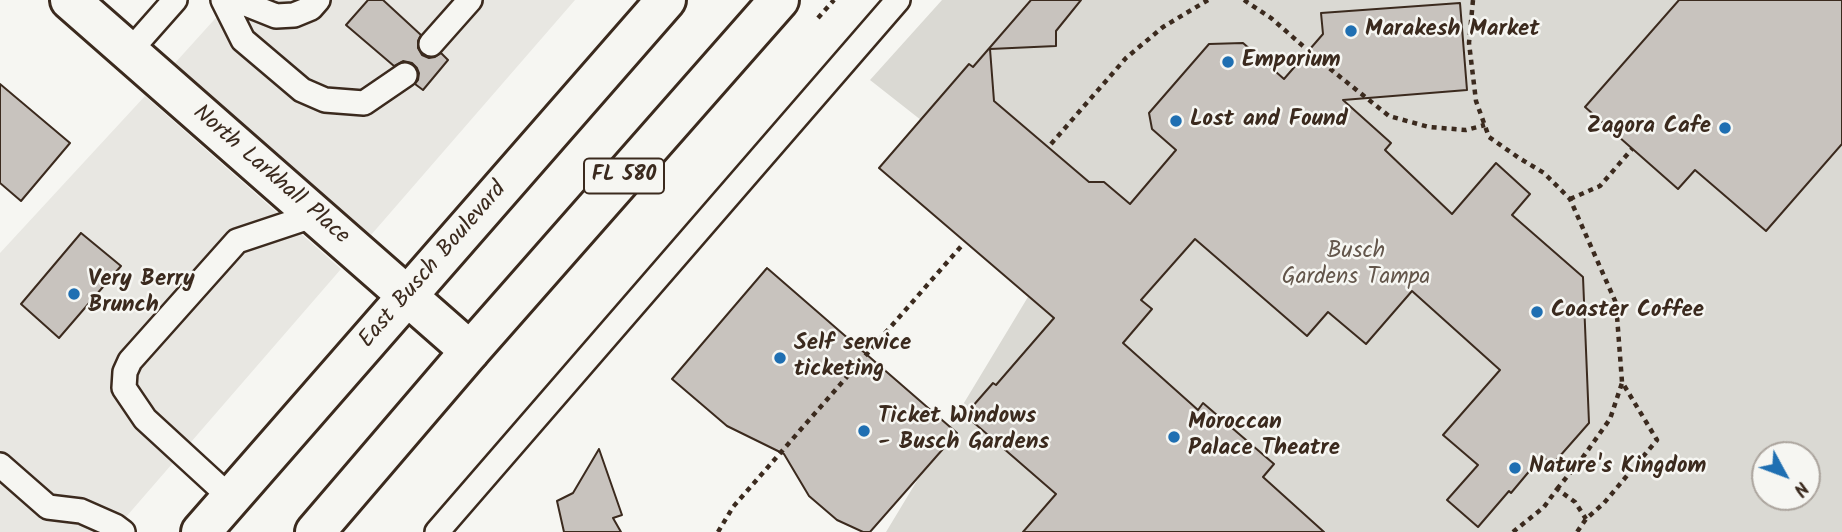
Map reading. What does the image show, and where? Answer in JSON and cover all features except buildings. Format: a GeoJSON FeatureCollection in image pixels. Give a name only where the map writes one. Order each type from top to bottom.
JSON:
{"type":"FeatureCollection","features":[{"type":"Feature","properties":{"kind":"main road","name":"North Larkhall Place"},"geometry":{"type":"LineString","coordinates":[[70,0],[470,351]]}},
{"type":"Feature","properties":{"kind":"main road","name":"East Busch Boulevard"},"geometry":{"type":"LineString","coordinates":[[201,532],[666,0]]}},
{"type":"Feature","properties":{"kind":"main road","name":"FL 580"},"geometry":{"type":"LineString","coordinates":[[316,532],[470,351],[779,0]]}},
{"type":"Feature","properties":{"kind":"lane"},"geometry":{"type":"LineString","coordinates":[[129,52],[174,0]]}},
{"type":"Feature","properties":{"kind":"lane"},"geometry":{"type":"LineString","coordinates":[[223,0],[243,40],[302,90],[325,100],[364,103],[405,75]]}},
{"type":"Feature","properties":{"kind":"lane"},"geometry":{"type":"LineString","coordinates":[[236,0],[276,16],[295,15],[311,8],[318,0]]}},
{"type":"Feature","properties":{"kind":"lane"},"geometry":{"type":"LineString","coordinates":[[431,44],[470,0]]}},
{"type":"Feature","properties":{"kind":"lane"},"geometry":{"type":"LineString","coordinates":[[439,531],[898,0]]}},
{"type":"Feature","properties":{"kind":"lane"},"geometry":{"type":"LineString","coordinates":[[231,498],[145,419],[124,388],[125,372],[130,361],[237,241],[315,215]]}},
{"type":"Feature","properties":{"kind":"lane"},"geometry":{"type":"LineString","coordinates":[[0,465],[66,524],[66,532]]}},
{"type":"Feature","properties":{"kind":"lane"},"geometry":{"type":"LineString","coordinates":[[48,507],[81,511],[123,532]]}},
{"type":"Feature","properties":{"kind":"path"},"geometry":{"type":"LineString","coordinates":[[1051,144],[1126,58],[1163,27],[1208,0]]}},
{"type":"Feature","properties":{"kind":"path"},"geometry":{"type":"LineString","coordinates":[[1244,0],[1389,116],[1429,127],[1466,130],[1485,125]]}},
{"type":"Feature","properties":{"kind":"path"},"geometry":{"type":"LineString","coordinates":[[1472,0],[1469,43],[1476,101],[1489,137],[1544,173],[1570,199],[1616,303],[1622,382],[1610,419],[1544,507],[1513,532]]}},
{"type":"Feature","properties":{"kind":"path"},"geometry":{"type":"LineString","coordinates":[[1570,199],[1600,186],[1632,149]]}},
{"type":"Feature","properties":{"kind":"path"},"geometry":{"type":"LineString","coordinates":[[718,532],[733,507],[964,243]]}},
{"type":"Feature","properties":{"kind":"path"},"geometry":{"type":"LineString","coordinates":[[1577,532],[1657,440],[1622,382]]}},
{"type":"Feature","properties":{"kind":"path"},"geometry":{"type":"LineString","coordinates":[[1557,488],[1575,502],[1586,519]]}},
{"type":"Feature","properties":{"kind":"shaded area"},"geometry":{"type":"Polygon","coordinates":[[[232,0],[575,0],[371,235],[175,63],[232,0]]]}},
{"type":"Feature","properties":{"kind":"shaded area"},"geometry":{"type":"Polygon","coordinates":[[[145,96],[341,269],[113,532],[0,532],[0,253],[145,96]]]}},
{"type":"Feature","properties":{"kind":"green space","name":"Busch Gardens Tampa"},"geometry":{"type":"Polygon","coordinates":[[[942,0],[1842,0],[1842,532],[886,532],[1066,234],[870,80],[942,0]]]}},
{"type":"Feature","properties":{"kind":"place","name":"Marakesh Market"},"geometry":{"type":"Point","coordinates":[1351,31]}},
{"type":"Feature","properties":{"kind":"place","name":"Emporium"},"geometry":{"type":"Point","coordinates":[1228,62]}},
{"type":"Feature","properties":{"kind":"place","name":"Lost and Found"},"geometry":{"type":"Point","coordinates":[1176,121]}},
{"type":"Feature","properties":{"kind":"place","name":"Zagora Cafe"},"geometry":{"type":"Point","coordinates":[1725,128]}},
{"type":"Feature","properties":{"kind":"place","name":"Very Berry Brunch"},"geometry":{"type":"Point","coordinates":[74,294]}},
{"type":"Feature","properties":{"kind":"place","name":"Coaster Coffee"},"geometry":{"type":"Point","coordinates":[1537,312]}},
{"type":"Feature","properties":{"kind":"place","name":"Self service ticketing"},"geometry":{"type":"Point","coordinates":[780,358]}},
{"type":"Feature","properties":{"kind":"place","name":"Ticket Windows - Busch Gardens"},"geometry":{"type":"Point","coordinates":[864,431]}},
{"type":"Feature","properties":{"kind":"place","name":"Moroccan Palace Theatre"},"geometry":{"type":"Point","coordinates":[1174,437]}},
{"type":"Feature","properties":{"kind":"place","name":"Nature's Kingdom"},"geometry":{"type":"Point","coordinates":[1515,468]}}]}
